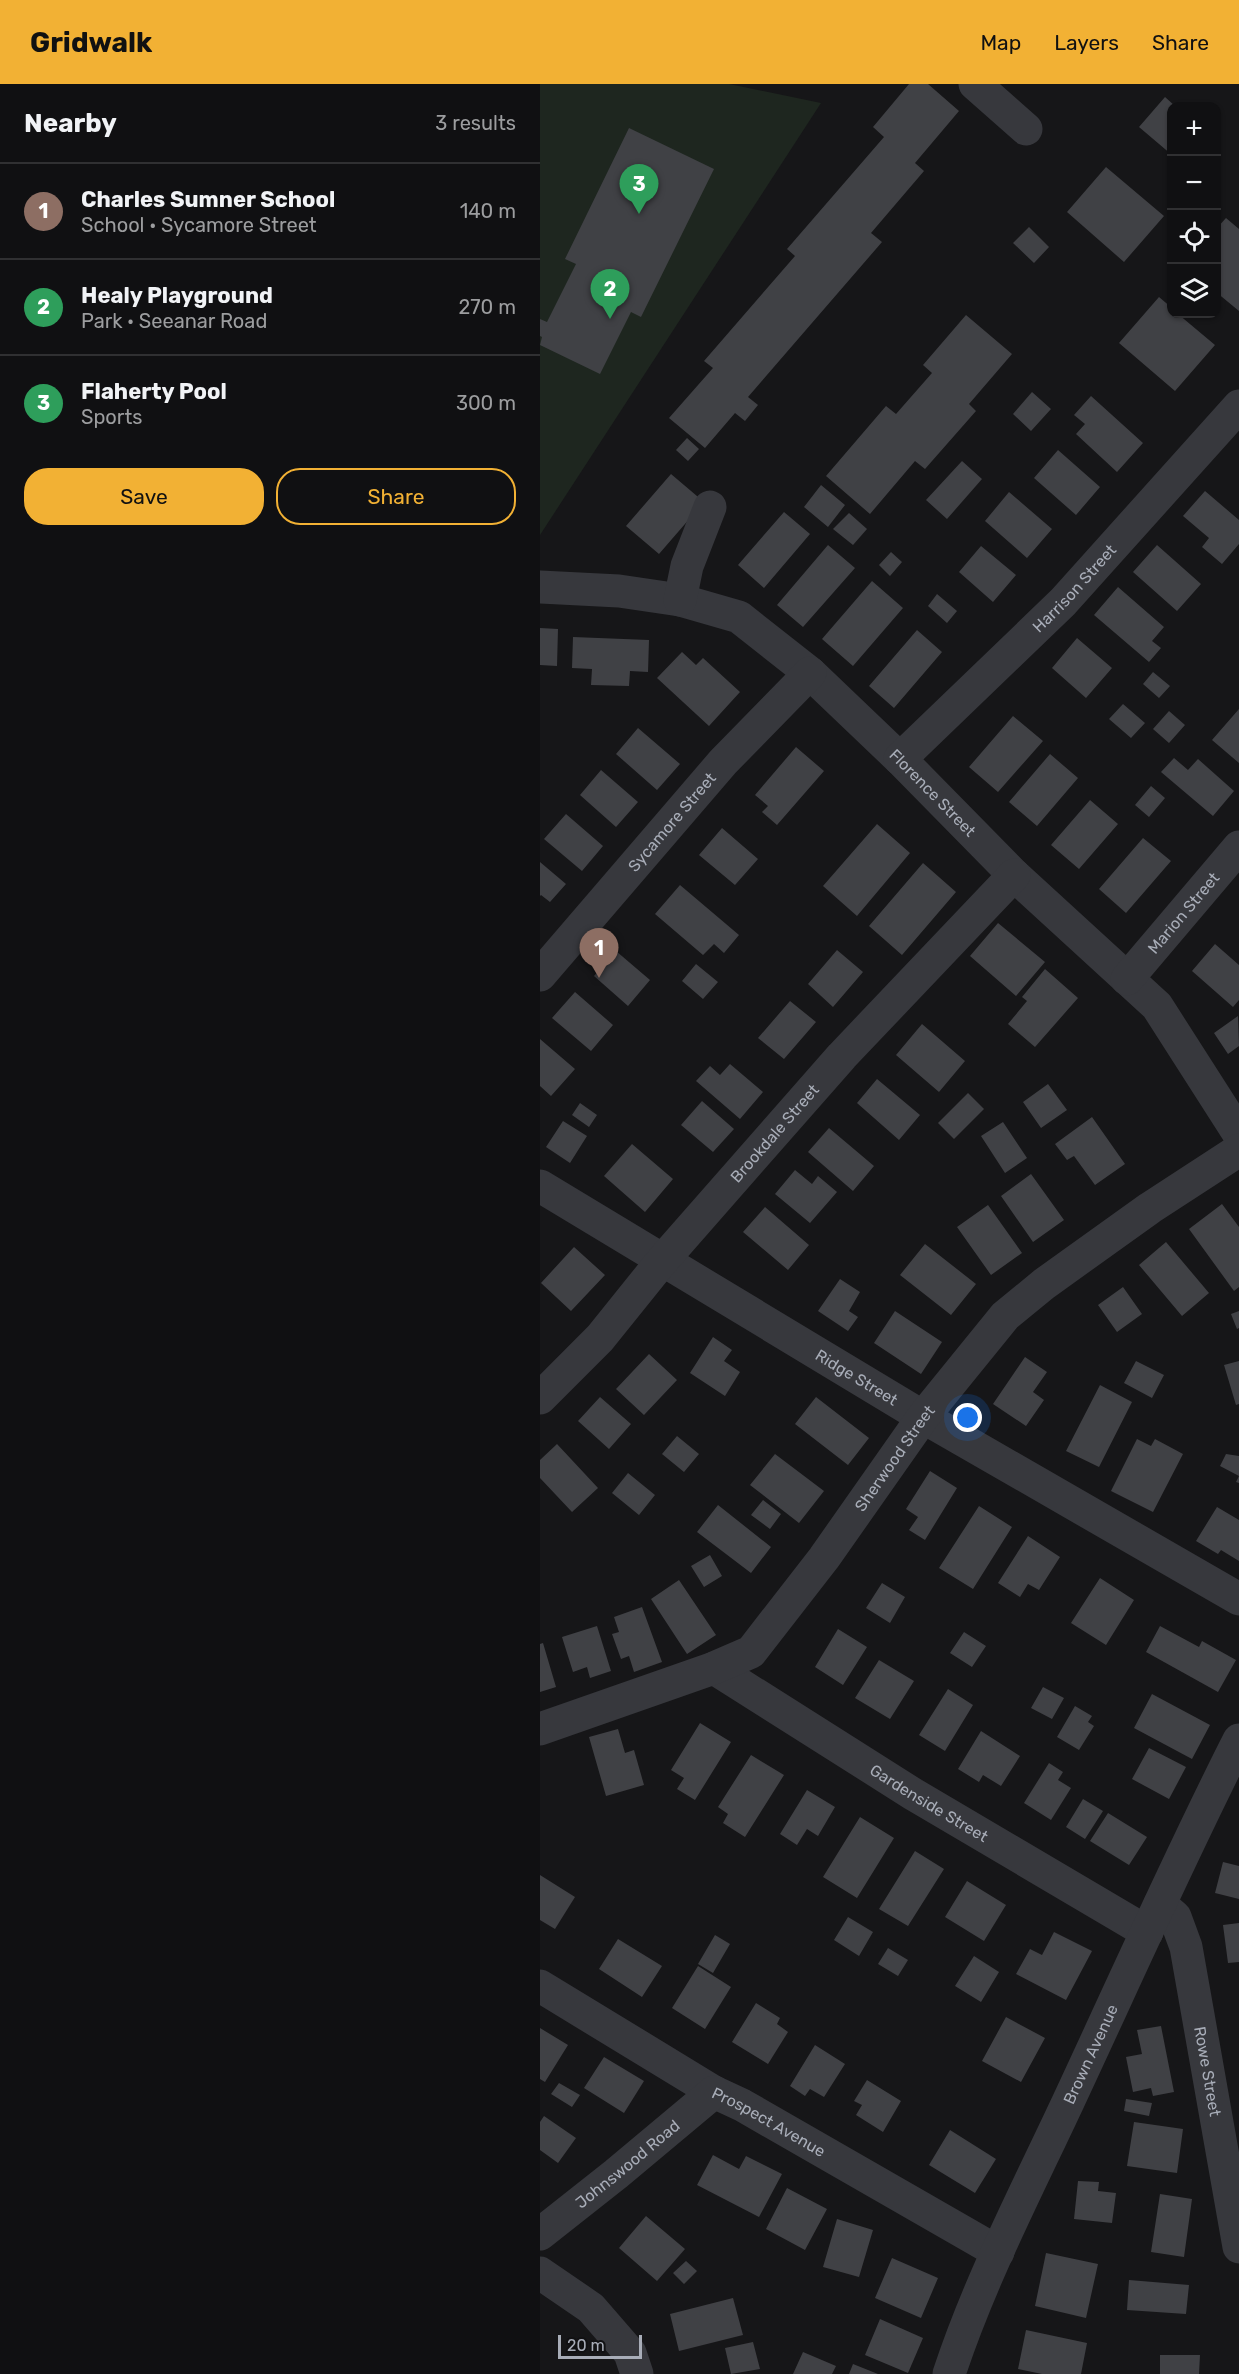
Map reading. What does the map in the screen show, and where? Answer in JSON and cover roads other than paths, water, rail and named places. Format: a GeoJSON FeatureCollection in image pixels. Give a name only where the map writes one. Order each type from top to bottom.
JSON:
{"type":"FeatureCollection","features":[{"type":"Feature","properties":{"kind":"street"},"geometry":{"type":"LineString","coordinates":[[975,84],[1026,129]]}},
{"type":"Feature","properties":{"kind":"street","name":"Harrison Street"},"geometry":{"type":"LineString","coordinates":[[900,759],[1064,602],[1239,406]]}},
{"type":"Feature","properties":{"kind":"street"},"geometry":{"type":"LineString","coordinates":[[680,600],[687,566],[710,507]]}},
{"type":"Feature","properties":{"kind":"street","name":"Florence Street"},"geometry":{"type":"LineString","coordinates":[[540,587],[619,591],[680,600],[739,617],[810,673],[900,759],[1014,875],[1157,1006],[1239,1134]]}},
{"type":"Feature","properties":{"kind":"street","name":"Sycamore Street"},"geometry":{"type":"LineString","coordinates":[[540,975],[723,762],[810,673]]}},
{"type":"Feature","properties":{"kind":"street","name":"Marion Street"},"geometry":{"type":"LineString","coordinates":[[1127,979],[1239,847]]}},
{"type":"Feature","properties":{"kind":"street","name":"Brookdale Street"},"geometry":{"type":"LineString","coordinates":[[540,1398],[600,1338],[662,1261],[842,1056],[1014,875]]}},
{"type":"Feature","properties":{"kind":"street","name":"Sherwood Street"},"geometry":{"type":"LineString","coordinates":[[540,1729],[714,1668],[751,1652],[824,1558],[923,1418],[1005,1316],[1022,1300],[1150,1208],[1239,1150]]}},
{"type":"Feature","properties":{"kind":"street","name":"Ridge Street"},"geometry":{"type":"LineString","coordinates":[[540,1186],[923,1418],[1239,1599]]}},
{"type":"Feature","properties":{"kind":"street","name":"Gardenside Street"},"geometry":{"type":"LineString","coordinates":[[714,1668],[913,1794],[1153,1918]]}},
{"type":"Feature","properties":{"kind":"street","name":"Brown Avenue"},"geometry":{"type":"LineString","coordinates":[[949,2374],[961,2339],[998,2252],[1153,1918],[1235,1757]]}},
{"type":"Feature","properties":{"kind":"street","name":"Rowe Street"},"geometry":{"type":"LineString","coordinates":[[1153,1918],[1175,1917],[1182,1932],[1225,2087],[1239,2247]]}},
{"type":"Feature","properties":{"kind":"street","name":"Prospect Avenue"},"geometry":{"type":"LineString","coordinates":[[540,1986],[714,2092],[742,2105],[998,2252]]}},
{"type":"Feature","properties":{"kind":"street","name":"Johnswood Road"},"geometry":{"type":"LineString","coordinates":[[540,2234],[616,2175],[714,2092]]}},
{"type":"Feature","properties":{"kind":"street"},"geometry":{"type":"LineString","coordinates":[[540,2273],[591,2308],[630,2353],[636,2374]]}},
{"type":"Feature","properties":{"kind":"place","name":"Flaherty Pool"},"geometry":{"type":"Point","coordinates":[639,214]}},
{"type":"Feature","properties":{"kind":"place","name":"Healy Playground"},"geometry":{"type":"Point","coordinates":[610,319]}},
{"type":"Feature","properties":{"kind":"place","name":"Charles Sumner School"},"geometry":{"type":"Point","coordinates":[599,978]}}]}
